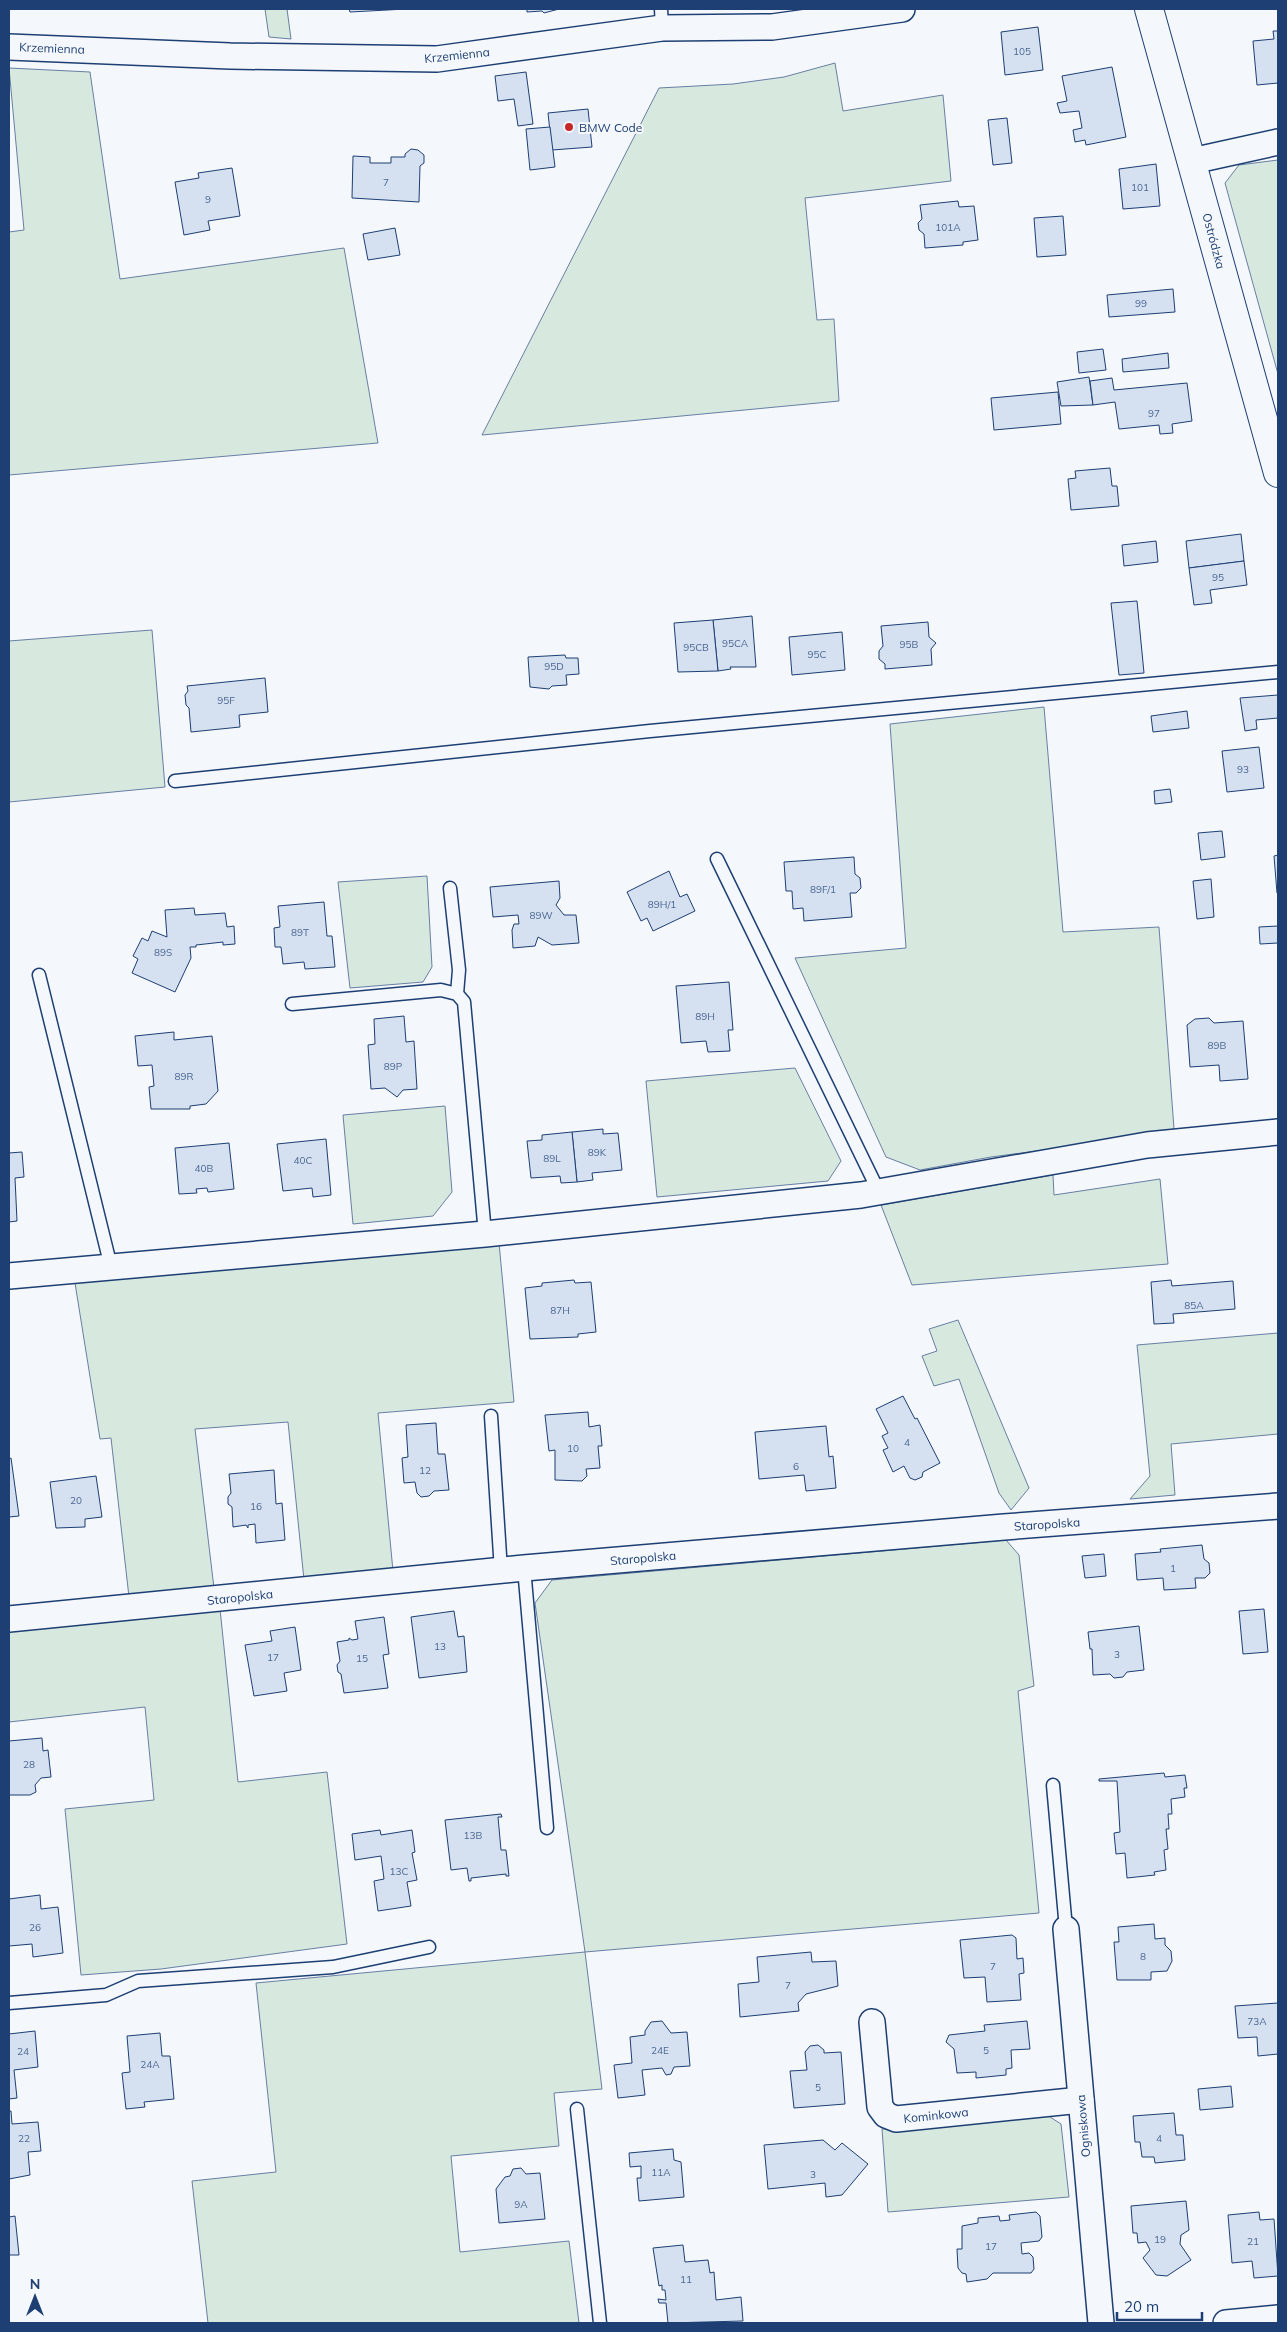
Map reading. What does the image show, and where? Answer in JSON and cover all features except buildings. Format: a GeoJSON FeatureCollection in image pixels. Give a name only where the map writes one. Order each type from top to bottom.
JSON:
{"type":"FeatureCollection","features":[{"type":"Feature","properties":{"kind":"street","name":"Krzemienna"},"geometry":{"type":"LineString","coordinates":[[9,46],[230,56],[437,59],[662,19],[772,27],[902,9]]}},
{"type":"Feature","properties":{"kind":"street","name":"Ostródzka"},"geometry":{"type":"LineString","coordinates":[[1149,9],[1278,473]]}},
{"type":"Feature","properties":{"kind":"street"},"geometry":{"type":"LineString","coordinates":[[1192,160],[1278,142]]}},
{"type":"Feature","properties":{"kind":"street"},"geometry":{"type":"LineString","coordinates":[[9,1276],[485,1234],[879,1192],[1147,1145],[1278,1132]]}},
{"type":"Feature","properties":{"kind":"street","name":"Staropolska"},"geometry":{"type":"LineString","coordinates":[[9,1620],[513,1569],[1278,1506]]}},
{"type":"Feature","properties":{"kind":"street","name":"Ogniskowa"},"geometry":{"type":"LineString","coordinates":[[1066,1929],[1102,2323]]}},
{"type":"Feature","properties":{"kind":"street","name":"Kominkowa"},"geometry":{"type":"LineString","coordinates":[[872,2022],[880,2107],[886,2114],[896,2119],[1081,2100]]}},
{"type":"Feature","properties":{"kind":"street"},"geometry":{"type":"LineString","coordinates":[[1226,2323],[1278,2318]]}},
{"type":"Feature","properties":{"kind":"lane"},"geometry":{"type":"LineString","coordinates":[[176,781],[660,730],[1278,672]]}},
{"type":"Feature","properties":{"kind":"lane"},"geometry":{"type":"LineString","coordinates":[[717,859],[879,1192]]}},
{"type":"Feature","properties":{"kind":"lane"},"geometry":{"type":"LineString","coordinates":[[450,888],[459,970],[457,994]]}},
{"type":"Feature","properties":{"kind":"lane"},"geometry":{"type":"LineString","coordinates":[[40,975],[110,1267]]}},
{"type":"Feature","properties":{"kind":"lane"},"geometry":{"type":"LineString","coordinates":[[292,1004],[441,990],[457,994],[464,1002],[485,1234]]}},
{"type":"Feature","properties":{"kind":"lane"},"geometry":{"type":"LineString","coordinates":[[491,1416],[547,1828]]}},
{"type":"Feature","properties":{"kind":"lane"},"geometry":{"type":"LineString","coordinates":[[1053,1785],[1066,1929]]}},
{"type":"Feature","properties":{"kind":"lane"},"geometry":{"type":"LineString","coordinates":[[9,2003],[106,1995],[138,1981],[333,1967],[430,1947]]}},
{"type":"Feature","properties":{"kind":"lane"},"geometry":{"type":"LineString","coordinates":[[577,2109],[600,2323]]}},
{"type":"Feature","properties":{"kind":"shaded area"},"geometry":{"type":"Polygon","coordinates":[[[265,9],[287,9],[291,39],[269,37],[265,9]]]}},
{"type":"Feature","properties":{"kind":"shaded area"},"geometry":{"type":"Polygon","coordinates":[[[835,63],[843,111],[943,95],[951,181],[805,198],[817,320],[834,319],[839,401],[482,435],[659,88],[733,84],[784,77],[835,63]]]}},
{"type":"Feature","properties":{"kind":"shaded area"},"geometry":{"type":"Polygon","coordinates":[[[9,68],[90,72],[120,279],[344,248],[378,443],[9,475],[9,232],[24,230],[9,68]]]}},
{"type":"Feature","properties":{"kind":"shaded area"},"geometry":{"type":"Polygon","coordinates":[[[1278,160],[1278,374],[1225,183],[1239,165],[1278,160]]]}},
{"type":"Feature","properties":{"kind":"shaded area"},"geometry":{"type":"Polygon","coordinates":[[[152,630],[165,787],[9,802],[9,641],[152,630]]]}},
{"type":"Feature","properties":{"kind":"shaded area"},"geometry":{"type":"Polygon","coordinates":[[[1044,707],[1063,932],[1159,927],[1174,1129],[1082,1145],[991,1157],[920,1170],[886,1157],[795,958],[906,948],[890,724],[1044,707]]]}},
{"type":"Feature","properties":{"kind":"shaded area"},"geometry":{"type":"Polygon","coordinates":[[[427,876],[432,967],[423,982],[350,988],[338,882],[427,876]]]}},
{"type":"Feature","properties":{"kind":"shaded area"},"geometry":{"type":"Polygon","coordinates":[[[795,1068],[841,1161],[828,1181],[657,1197],[646,1081],[795,1068]]]}},
{"type":"Feature","properties":{"kind":"shaded area"},"geometry":{"type":"Polygon","coordinates":[[[445,1106],[452,1192],[433,1216],[353,1224],[343,1115],[445,1106]]]}},
{"type":"Feature","properties":{"kind":"shaded area"},"geometry":{"type":"Polygon","coordinates":[[[1053,1175],[1054,1195],[1160,1179],[1168,1264],[912,1285],[881,1205],[1053,1175]]]}},
{"type":"Feature","properties":{"kind":"shaded area"},"geometry":{"type":"Polygon","coordinates":[[[499,1243],[514,1402],[378,1413],[393,1571],[304,1580],[288,1422],[195,1429],[214,1588],[129,1597],[111,1438],[100,1439],[75,1283],[499,1243]]]}},
{"type":"Feature","properties":{"kind":"shaded area"},"geometry":{"type":"Polygon","coordinates":[[[958,1320],[1029,1488],[1011,1510],[999,1493],[959,1379],[934,1386],[922,1356],[937,1351],[929,1329],[958,1320]]]}},
{"type":"Feature","properties":{"kind":"shaded area"},"geometry":{"type":"Polygon","coordinates":[[[1278,1333],[1278,1434],[1171,1444],[1175,1495],[1130,1499],[1150,1476],[1137,1345],[1278,1333]]]}},
{"type":"Feature","properties":{"kind":"shaded area"},"geometry":{"type":"Polygon","coordinates":[[[1006,1540],[1019,1555],[1034,1686],[1018,1691],[1039,1913],[585,1952],[535,1603],[552,1580],[1006,1540]]]}},
{"type":"Feature","properties":{"kind":"shaded area"},"geometry":{"type":"Polygon","coordinates":[[[220,1609],[238,1782],[327,1772],[347,1944],[161,1969],[81,1975],[65,1809],[154,1800],[145,1707],[9,1722],[9,1631],[220,1609]]]}},
{"type":"Feature","properties":{"kind":"shaded area"},"geometry":{"type":"Polygon","coordinates":[[[585,1952],[602,2089],[554,2093],[559,2146],[451,2156],[460,2252],[569,2241],[579,2323],[208,2323],[192,2181],[276,2172],[256,1983],[585,1952]]]}},
{"type":"Feature","properties":{"kind":"shaded area"},"geometry":{"type":"Polygon","coordinates":[[[1047,2115],[1061,2124],[1069,2197],[888,2212],[882,2129],[1047,2115]]]}},
{"type":"Feature","properties":{"kind":"place","name":"BMW Code"},"geometry":{"type":"Point","coordinates":[569,127]}}]}
